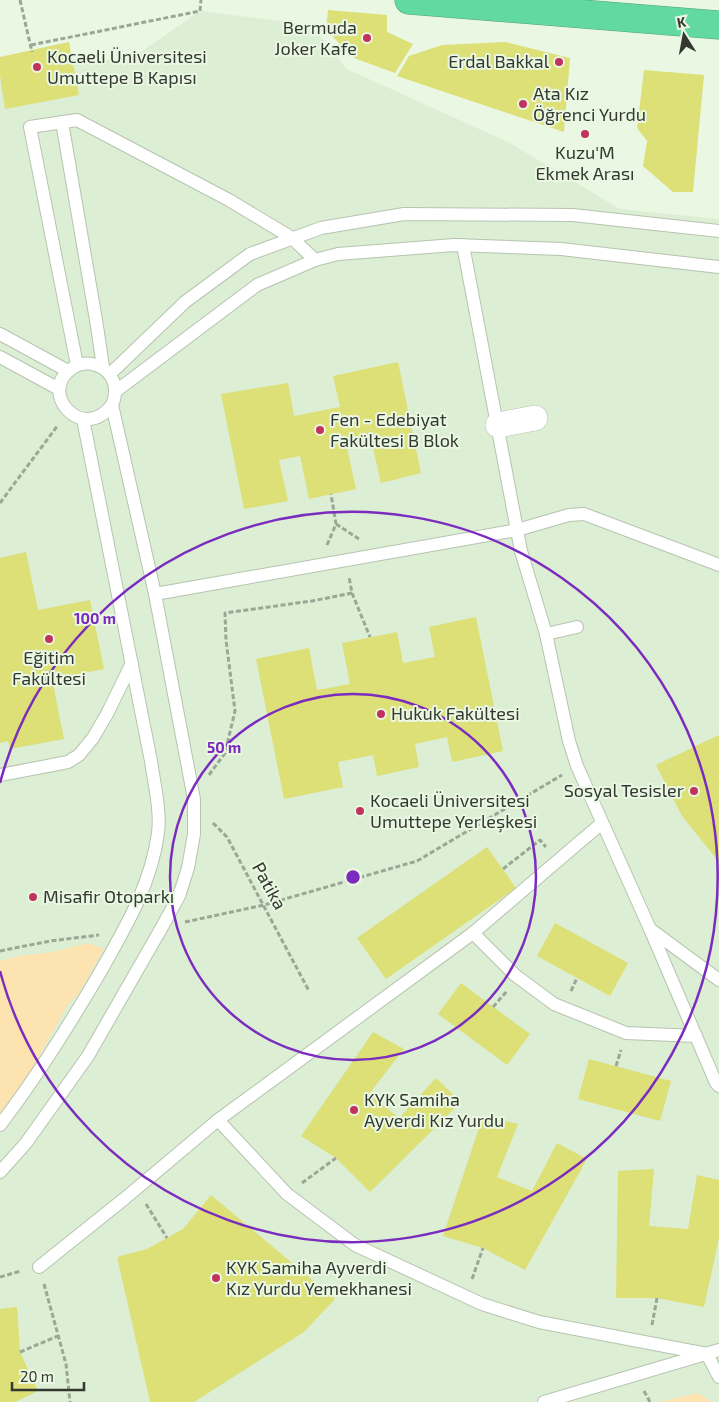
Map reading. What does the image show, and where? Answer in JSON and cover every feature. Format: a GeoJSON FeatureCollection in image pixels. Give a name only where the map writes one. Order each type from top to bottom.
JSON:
{"type":"FeatureCollection","features":[{"type":"Feature","properties":{"kind":"highway"},"geometry":{"type":"LineString","coordinates":[[409,0],[719,25]]}},
{"type":"Feature","properties":{"kind":"street"},"geometry":{"type":"LineString","coordinates":[[498,425],[535,418]]}},
{"type":"Feature","properties":{"kind":"lane"},"geometry":{"type":"LineString","coordinates":[[73,368],[30,127],[77,120],[229,200],[292,238],[316,260]]}},
{"type":"Feature","properties":{"kind":"lane"},"geometry":{"type":"LineString","coordinates":[[62,122],[106,371],[114,382],[116,391],[112,405],[100,417],[92,420],[83,419],[68,412],[60,398],[62,379],[73,368],[90,363],[106,371]]}},
{"type":"Feature","properties":{"kind":"lane"},"geometry":{"type":"LineString","coordinates":[[106,371],[185,302],[250,254],[320,228],[404,214],[573,215],[719,231]]}},
{"type":"Feature","properties":{"kind":"lane"},"geometry":{"type":"LineString","coordinates":[[116,391],[258,285],[316,260],[338,254],[463,245],[561,249],[719,267]]}},
{"type":"Feature","properties":{"kind":"lane"},"geometry":{"type":"LineString","coordinates":[[463,245],[521,551],[546,634],[569,741],[577,766],[716,1083],[719,1086]]}},
{"type":"Feature","properties":{"kind":"lane"},"geometry":{"type":"LineString","coordinates":[[0,334],[73,368]]}},
{"type":"Feature","properties":{"kind":"lane"},"geometry":{"type":"LineString","coordinates":[[0,357],[60,390]]}},
{"type":"Feature","properties":{"kind":"lane"},"geometry":{"type":"LineString","coordinates":[[0,1172],[26,1143],[88,1056],[179,896],[188,868],[194,834],[194,801],[155,594],[112,405]]}},
{"type":"Feature","properties":{"kind":"lane"},"geometry":{"type":"LineString","coordinates":[[0,1125],[27,1089],[82,1002],[122,933],[143,891],[155,852],[158,831],[153,777],[83,419]]}},
{"type":"Feature","properties":{"kind":"lane"},"geometry":{"type":"LineString","coordinates":[[155,594],[517,530],[568,515],[584,514],[719,565]]}},
{"type":"Feature","properties":{"kind":"lane"},"geometry":{"type":"LineString","coordinates":[[546,634],[577,627]]}},
{"type":"Feature","properties":{"kind":"lane"},"geometry":{"type":"LineString","coordinates":[[0,775],[68,762],[79,755],[93,738],[132,663]]}},
{"type":"Feature","properties":{"kind":"lane"},"geometry":{"type":"LineString","coordinates":[[39,1267],[218,1120],[473,933],[602,823]]}},
{"type":"Feature","properties":{"kind":"lane"},"geometry":{"type":"LineString","coordinates":[[650,929],[719,980]]}},
{"type":"Feature","properties":{"kind":"lane"},"geometry":{"type":"LineString","coordinates":[[473,933],[515,975],[554,1004],[626,1033],[696,1036]]}},
{"type":"Feature","properties":{"kind":"lane"},"geometry":{"type":"LineString","coordinates":[[218,1120],[287,1194],[355,1245],[482,1304],[539,1322],[649,1343],[713,1352]]}},
{"type":"Feature","properties":{"kind":"lane"},"geometry":{"type":"LineString","coordinates":[[713,1352],[719,1377]]}},
{"type":"Feature","properties":{"kind":"lane"},"geometry":{"type":"LineString","coordinates":[[544,1402],[713,1352]]}},
{"type":"Feature","properties":{"kind":"path"},"geometry":{"type":"LineString","coordinates":[[20,0],[32,52]]}},
{"type":"Feature","properties":{"kind":"path"},"geometry":{"type":"LineString","coordinates":[[31,45],[200,11],[201,0]]}},
{"type":"Feature","properties":{"kind":"path"},"geometry":{"type":"LineString","coordinates":[[0,503],[68,412]]}},
{"type":"Feature","properties":{"kind":"path"},"geometry":{"type":"LineString","coordinates":[[317,566],[336,524],[331,494]]}},
{"type":"Feature","properties":{"kind":"path"},"geometry":{"type":"LineString","coordinates":[[346,561],[352,593],[370,637]]}},
{"type":"Feature","properties":{"kind":"path"},"geometry":{"type":"LineString","coordinates":[[194,801],[224,753],[235,711],[226,640],[225,613],[352,593]]}},
{"type":"Feature","properties":{"kind":"path"},"geometry":{"type":"LineString","coordinates":[[162,927],[264,905],[417,861],[577,766]]}},
{"type":"Feature","properties":{"kind":"path","name":"Patika"},"geometry":{"type":"LineString","coordinates":[[194,801],[226,837],[309,991]]}},
{"type":"Feature","properties":{"kind":"path"},"geometry":{"type":"LineString","coordinates":[[503,869],[540,840],[557,861]]}},
{"type":"Feature","properties":{"kind":"path"},"geometry":{"type":"LineString","coordinates":[[0,951],[50,941],[122,933]]}},
{"type":"Feature","properties":{"kind":"path"},"geometry":{"type":"LineString","coordinates":[[287,1194],[336,1158]]}},
{"type":"Feature","properties":{"kind":"path"},"geometry":{"type":"LineString","coordinates":[[136,1189],[167,1238]]}},
{"type":"Feature","properties":{"kind":"path"},"geometry":{"type":"LineString","coordinates":[[466,1296],[483,1248]]}},
{"type":"Feature","properties":{"kind":"path"},"geometry":{"type":"LineString","coordinates":[[0,1277],[39,1267],[66,1364],[70,1402]]}},
{"type":"Feature","properties":{"kind":"path"},"geometry":{"type":"LineString","coordinates":[[649,1343],[657,1298]]}},
{"type":"Feature","properties":{"kind":"path"},"geometry":{"type":"LineString","coordinates":[[20,1352],[58,1336]]}},
{"type":"Feature","properties":{"kind":"shaded area","name":"Kocaeli Üniversitesi Umuttepe Yerleşkesi"},"geometry":{"type":"Polygon","coordinates":[[[200,11],[311,25],[347,69],[510,143],[620,209],[719,219],[719,1402],[0,1402],[0,79],[68,65],[135,56],[200,11]]]}},
{"type":"Feature","properties":{"kind":"shaded area"},"geometry":{"type":"Polygon","coordinates":[[[88,943],[104,949],[79,993],[68,1004],[27,1078],[0,1113],[0,961],[19,956],[53,952],[88,943]]]}},
{"type":"Feature","properties":{"kind":"shaded area"},"geometry":{"type":"Polygon","coordinates":[[[699,1393],[712,1402],[658,1402],[699,1393]]]}},
{"type":"Feature","properties":{"kind":"building","name":"Bermuda Joker Kafe"},"geometry":{"type":"Polygon","coordinates":[[[328,10],[387,15],[387,32],[413,44],[395,73],[354,58],[326,30],[328,10]]]}},
{"type":"Feature","properties":{"kind":"building","name":"Kocaeli Üniversitesi Umuttepe B Kapısı"},"geometry":{"type":"Polygon","coordinates":[[[69,42],[79,95],[5,109],[0,76],[0,57],[69,42]]]}},
{"type":"Feature","properties":{"kind":"building","name":"Ata Kız Öğrenci Yurdu"},"geometry":{"type":"Polygon","coordinates":[[[505,42],[570,58],[564,132],[397,76],[409,56],[442,45],[505,42]]]}},
{"type":"Feature","properties":{"kind":"building"},"geometry":{"type":"Polygon","coordinates":[[[644,70],[704,75],[693,192],[673,192],[643,166],[647,141],[637,128],[644,70]]]}},
{"type":"Feature","properties":{"kind":"building","name":"Fen - Edebiyat Fakültesi B Blok"},"geometry":{"type":"Polygon","coordinates":[[[398,362],[421,473],[381,483],[372,443],[347,448],[356,489],[309,499],[300,456],[279,460],[288,501],[244,509],[221,394],[288,383],[294,416],[340,407],[333,376],[398,362]]]}},
{"type":"Feature","properties":{"kind":"building","name":"Eğitim Fakültesi"},"geometry":{"type":"Polygon","coordinates":[[[26,552],[38,610],[90,600],[104,669],[52,679],[64,739],[10,749],[8,741],[0,743],[0,558],[26,552]]]}},
{"type":"Feature","properties":{"kind":"building","name":"Hukuk Fakültesi"},"geometry":{"type":"Polygon","coordinates":[[[476,617],[503,751],[452,762],[447,737],[415,744],[419,767],[377,776],[373,755],[338,762],[343,787],[284,799],[256,659],[309,648],[317,690],[350,684],[342,643],[397,632],[403,663],[435,657],[429,627],[476,617]]]}},
{"type":"Feature","properties":{"kind":"building","name":"Sosyal Tesisler"},"geometry":{"type":"Polygon","coordinates":[[[719,735],[719,862],[682,816],[656,765],[719,735]]]}},
{"type":"Feature","properties":{"kind":"building"},"geometry":{"type":"Polygon","coordinates":[[[487,847],[516,888],[386,979],[357,938],[487,847]]]}},
{"type":"Feature","properties":{"kind":"building"},"geometry":{"type":"Polygon","coordinates":[[[555,923],[628,963],[610,996],[537,956],[555,923]]]}},
{"type":"Feature","properties":{"kind":"building","name":"KYK Samiha Ayverdi Kız Yurdu"},"geometry":{"type":"Polygon","coordinates":[[[461,983],[530,1034],[507,1065],[438,1014],[461,983]]]}},
{"type":"Feature","properties":{"kind":"building","name":"KYK Samiha Ayverdi Kız Yurdu"},"geometry":{"type":"Polygon","coordinates":[[[373,1032],[404,1049],[369,1094],[399,1118],[436,1078],[461,1102],[370,1192],[336,1158],[301,1136],[373,1032]]]}},
{"type":"Feature","properties":{"kind":"building"},"geometry":{"type":"Polygon","coordinates":[[[589,1059],[671,1081],[660,1121],[578,1099],[589,1059]]]}},
{"type":"Feature","properties":{"kind":"building","name":"KYK Samiha Ayverdi Kız Yurdu"},"geometry":{"type":"Polygon","coordinates":[[[483,1116],[518,1124],[497,1177],[532,1191],[557,1143],[587,1159],[525,1270],[483,1248],[443,1236],[483,1116]]]}},
{"type":"Feature","properties":{"kind":"building"},"geometry":{"type":"Polygon","coordinates":[[[654,1169],[649,1226],[688,1229],[697,1175],[719,1180],[719,1238],[704,1307],[657,1298],[616,1298],[618,1171],[654,1169]]]}},
{"type":"Feature","properties":{"kind":"building","name":"KYK Samiha Ayverdi Kız Yurdu Yemekhanesi"},"geometry":{"type":"Polygon","coordinates":[[[211,1195],[335,1299],[304,1332],[194,1402],[150,1402],[117,1257],[147,1249],[183,1229],[211,1195]]]}},
{"type":"Feature","properties":{"kind":"building"},"geometry":{"type":"Polygon","coordinates":[[[17,1307],[20,1352],[38,1391],[15,1402],[0,1402],[0,1309],[17,1307]]]}},
{"type":"Feature","properties":{"kind":"place","name":"Bermuda Joker Kafe"},"geometry":{"type":"Point","coordinates":[367,38]}},
{"type":"Feature","properties":{"kind":"place","name":"Erdal Bakkal"},"geometry":{"type":"Point","coordinates":[559,62]}},
{"type":"Feature","properties":{"kind":"place","name":"Kocaeli Üniversitesi Umuttepe B Kapısı"},"geometry":{"type":"Point","coordinates":[37,67]}},
{"type":"Feature","properties":{"kind":"place","name":"Ata Kız Öğrenci Yurdu"},"geometry":{"type":"Point","coordinates":[523,104]}},
{"type":"Feature","properties":{"kind":"place","name":"Kuzu'M Ekmek Arası"},"geometry":{"type":"Point","coordinates":[585,134]}},
{"type":"Feature","properties":{"kind":"place","name":"Fen - Edebiyat Fakültesi B Blok"},"geometry":{"type":"Point","coordinates":[320,430]}},
{"type":"Feature","properties":{"kind":"place","name":"Eğitim Fakültesi"},"geometry":{"type":"Point","coordinates":[49,639]}},
{"type":"Feature","properties":{"kind":"place","name":"Hukuk Fakültesi"},"geometry":{"type":"Point","coordinates":[381,714]}},
{"type":"Feature","properties":{"kind":"place","name":"Sosyal Tesisler"},"geometry":{"type":"Point","coordinates":[694,791]}},
{"type":"Feature","properties":{"kind":"place","name":"Kocaeli Üniversitesi Umuttepe Yerleşkesi"},"geometry":{"type":"Point","coordinates":[360,811]}},
{"type":"Feature","properties":{"kind":"place","name":"Misafir Otoparkı"},"geometry":{"type":"Point","coordinates":[33,897]}},
{"type":"Feature","properties":{"kind":"place","name":"KYK Samiha Ayverdi Kız Yurdu"},"geometry":{"type":"Point","coordinates":[354,1110]}},
{"type":"Feature","properties":{"kind":"place","name":"KYK Samiha Ayverdi Kız Yurdu Yemekhanesi"},"geometry":{"type":"Point","coordinates":[216,1278]}}]}
